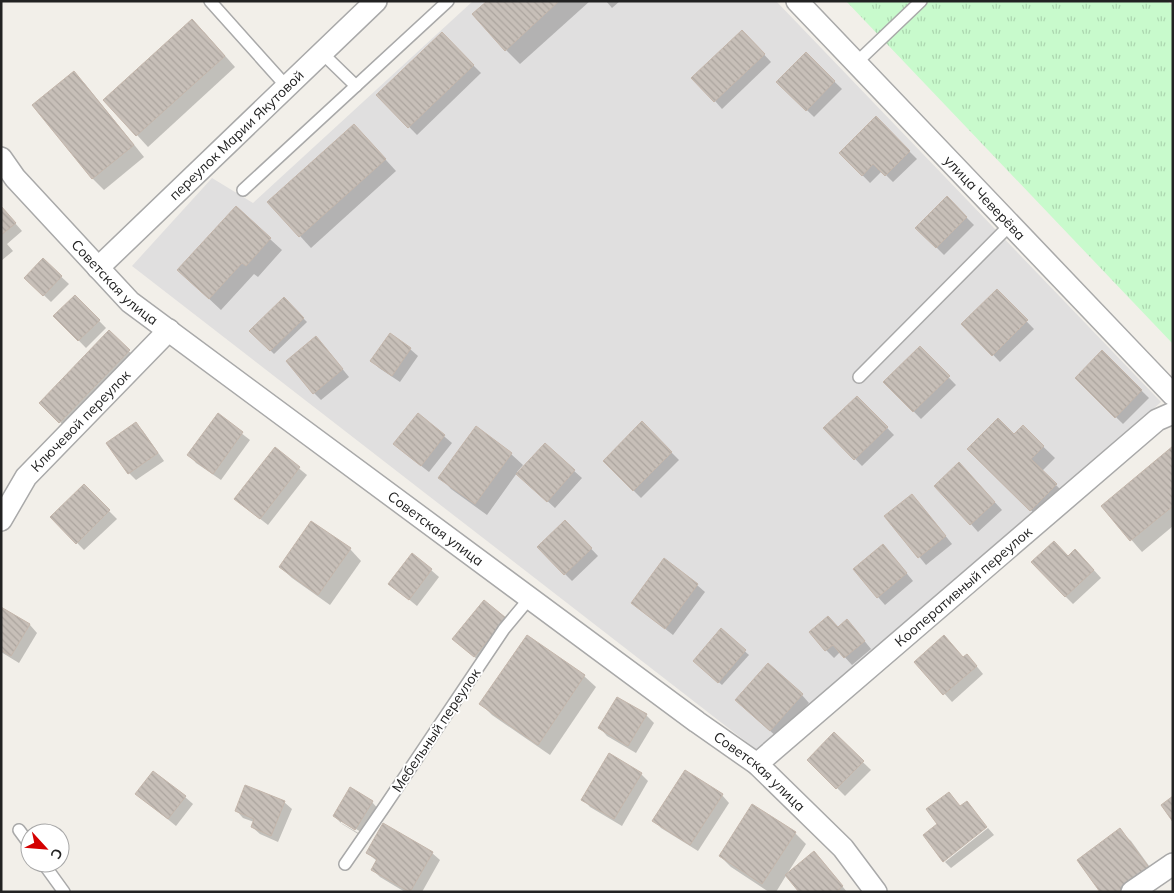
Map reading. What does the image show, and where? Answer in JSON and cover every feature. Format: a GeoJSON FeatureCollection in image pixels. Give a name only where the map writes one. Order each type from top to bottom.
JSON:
{"type":"FeatureCollection","features":[{"type":"Feature","properties":{"kind":"street","name":"переулок Марии Якутовой"},"geometry":{"type":"LineString","coordinates":[[98,268],[376,1]]}},
{"type":"Feature","properties":{"kind":"street","name":"улица Чеверёва"},"geometry":{"type":"LineString","coordinates":[[797,1],[1173,395]]}},
{"type":"Feature","properties":{"kind":"street","name":"Советская улица"},"geometry":{"type":"LineString","coordinates":[[1,158],[15,178],[130,302],[697,722],[757,764],[843,848],[876,892]]}},
{"type":"Feature","properties":{"kind":"street","name":"Ключевой переулок"},"geometry":{"type":"LineString","coordinates":[[1,520],[26,477],[169,330]]}},
{"type":"Feature","properties":{"kind":"street","name":"Кооперативный переулок"},"geometry":{"type":"LineString","coordinates":[[757,764],[1157,420],[1173,413]]}},
{"type":"Feature","properties":{"kind":"street"},"geometry":{"type":"LineString","coordinates":[[1132,892],[1173,864]]}},
{"type":"Feature","properties":{"kind":"lane"},"geometry":{"type":"LineString","coordinates":[[210,1],[287,87]]}},
{"type":"Feature","properties":{"kind":"lane"},"geometry":{"type":"LineString","coordinates":[[856,63],[921,1]]}},
{"type":"Feature","properties":{"kind":"lane"},"geometry":{"type":"LineString","coordinates":[[243,190],[446,2]]}},
{"type":"Feature","properties":{"kind":"lane"},"geometry":{"type":"LineString","coordinates":[[322,53],[356,86]]}},
{"type":"Feature","properties":{"kind":"lane"},"geometry":{"type":"LineString","coordinates":[[859,377],[1010,225]]}},
{"type":"Feature","properties":{"kind":"lane","name":"Мебельный переулок"},"geometry":{"type":"LineString","coordinates":[[345,864],[504,629],[529,598]]}},
{"type":"Feature","properties":{"kind":"lane"},"geometry":{"type":"LineString","coordinates":[[50,873],[64,892]]}},
{"type":"Feature","properties":{"kind":"shaded area"},"geometry":{"type":"Polygon","coordinates":[[[473,1],[776,1],[1161,402],[970,570],[758,751],[132,266],[212,178],[253,203],[473,1]]]}},
{"type":"Feature","properties":{"kind":"green space"},"geometry":{"type":"Polygon","coordinates":[[[846,1],[1167,1],[1173,6],[1173,344],[846,1]]]}},
{"type":"Feature","properties":{"kind":"building"},"geometry":{"type":"Polygon","coordinates":[[[487,1],[559,1],[505,51],[472,14],[487,1]]]}},
{"type":"Feature","properties":{"kind":"building"},"geometry":{"type":"Polygon","coordinates":[[[192,19],[225,56],[136,136],[103,100],[192,19]]]}},
{"type":"Feature","properties":{"kind":"building"},"geometry":{"type":"Polygon","coordinates":[[[742,30],[765,54],[714,102],[691,78],[742,30]]]}},
{"type":"Feature","properties":{"kind":"building"},"geometry":{"type":"Polygon","coordinates":[[[442,32],[474,65],[408,128],[376,95],[442,32]]]}},
{"type":"Feature","properties":{"kind":"building"},"geometry":{"type":"Polygon","coordinates":[[[806,52],[835,81],[806,111],[776,82],[806,52]]]}},
{"type":"Feature","properties":{"kind":"building"},"geometry":{"type":"Polygon","coordinates":[[[74,71],[134,145],[92,179],[32,105],[74,71]]]}},
{"type":"Feature","properties":{"kind":"building"},"geometry":{"type":"Polygon","coordinates":[[[876,116],[910,151],[885,176],[873,164],[862,176],[839,153],[876,116]]]}},
{"type":"Feature","properties":{"kind":"building"},"geometry":{"type":"Polygon","coordinates":[[[354,124],[386,159],[299,237],[267,202],[354,124]]]}},
{"type":"Feature","properties":{"kind":"building"},"geometry":{"type":"Polygon","coordinates":[[[947,196],[967,217],[936,248],[915,228],[947,196]]]}},
{"type":"Feature","properties":{"kind":"building"},"geometry":{"type":"Polygon","coordinates":[[[1,206],[16,223],[1,235],[1,206]]]}},
{"type":"Feature","properties":{"kind":"building"},"geometry":{"type":"Polygon","coordinates":[[[236,206],[271,238],[246,266],[242,263],[209,299],[177,270],[236,206]]]}},
{"type":"Feature","properties":{"kind":"building"},"geometry":{"type":"Polygon","coordinates":[[[43,258],[62,276],[43,296],[24,278],[43,258]]]}},
{"type":"Feature","properties":{"kind":"building"},"geometry":{"type":"Polygon","coordinates":[[[997,289],[1028,320],[992,356],[961,324],[997,289]]]}},
{"type":"Feature","properties":{"kind":"building"},"geometry":{"type":"Polygon","coordinates":[[[75,295],[100,320],[78,341],[53,316],[75,295]]]}},
{"type":"Feature","properties":{"kind":"building"},"geometry":{"type":"Polygon","coordinates":[[[284,297],[304,318],[270,351],[249,331],[284,297]]]}},
{"type":"Feature","properties":{"kind":"building"},"geometry":{"type":"Polygon","coordinates":[[[109,330],[130,350],[59,423],[39,403],[109,330]]]}},
{"type":"Feature","properties":{"kind":"building"},"geometry":{"type":"Polygon","coordinates":[[[390,333],[411,348],[392,376],[370,361],[390,333]]]}},
{"type":"Feature","properties":{"kind":"building"},"geometry":{"type":"Polygon","coordinates":[[[316,336],[343,369],[313,394],[286,361],[316,336]]]}},
{"type":"Feature","properties":{"kind":"building"},"geometry":{"type":"Polygon","coordinates":[[[920,346],[950,376],[913,412],[883,382],[920,346]]]}},
{"type":"Feature","properties":{"kind":"building"},"geometry":{"type":"Polygon","coordinates":[[[1102,350],[1142,390],[1115,418],[1075,378],[1102,350]]]}},
{"type":"Feature","properties":{"kind":"building"},"geometry":{"type":"Polygon","coordinates":[[[857,396],[888,427],[854,460],[823,428],[857,396]]]}},
{"type":"Feature","properties":{"kind":"building"},"geometry":{"type":"Polygon","coordinates":[[[218,413],[243,432],[213,474],[187,455],[218,413]]]}},
{"type":"Feature","properties":{"kind":"building"},"geometry":{"type":"Polygon","coordinates":[[[418,413],[445,435],[421,466],[393,444],[418,413]]]}},
{"type":"Feature","properties":{"kind":"building"},"geometry":{"type":"Polygon","coordinates":[[[998,418],[1014,434],[1023,425],[1044,446],[1031,459],[1057,484],[1030,511],[967,449],[998,418]]]}},
{"type":"Feature","properties":{"kind":"building"},"geometry":{"type":"Polygon","coordinates":[[[642,421],[672,452],[633,491],[603,461],[642,421]]]}},
{"type":"Feature","properties":{"kind":"building"},"geometry":{"type":"Polygon","coordinates":[[[136,422],[158,453],[128,474],[106,443],[136,422]]]}},
{"type":"Feature","properties":{"kind":"building"},"geometry":{"type":"Polygon","coordinates":[[[476,426],[512,453],[475,504],[438,478],[476,426]]]}},
{"type":"Feature","properties":{"kind":"building"},"geometry":{"type":"Polygon","coordinates":[[[545,443],[575,470],[547,502],[516,474],[545,443]]]}},
{"type":"Feature","properties":{"kind":"building"},"geometry":{"type":"Polygon","coordinates":[[[1173,446],[1173,506],[1130,541],[1101,506],[1173,446]]]}},
{"type":"Feature","properties":{"kind":"building"},"geometry":{"type":"Polygon","coordinates":[[[275,447],[300,467],[260,519],[234,499],[275,447]]]}},
{"type":"Feature","properties":{"kind":"building"},"geometry":{"type":"Polygon","coordinates":[[[959,462],[995,502],[970,525],[934,486],[959,462]]]}},
{"type":"Feature","properties":{"kind":"building"},"geometry":{"type":"Polygon","coordinates":[[[84,484],[110,510],[76,544],[50,517],[84,484]]]}},
{"type":"Feature","properties":{"kind":"building"},"geometry":{"type":"Polygon","coordinates":[[[912,494],[946,536],[918,558],[884,516],[912,494]]]}},
{"type":"Feature","properties":{"kind":"building"},"geometry":{"type":"Polygon","coordinates":[[[565,520],[592,548],[564,575],[537,547],[565,520]]]}},
{"type":"Feature","properties":{"kind":"building"},"geometry":{"type":"Polygon","coordinates":[[[311,521],[351,548],[318,595],[279,567],[311,521]]]}},
{"type":"Feature","properties":{"kind":"building"},"geometry":{"type":"Polygon","coordinates":[[[1054,541],[1068,556],[1075,549],[1094,570],[1065,597],[1031,562],[1054,541]]]}},
{"type":"Feature","properties":{"kind":"building"},"geometry":{"type":"Polygon","coordinates":[[[883,544],[907,573],[877,598],[853,569],[883,544]]]}},
{"type":"Feature","properties":{"kind":"building"},"geometry":{"type":"Polygon","coordinates":[[[412,553],[432,569],[409,600],[388,584],[412,553]]]}},
{"type":"Feature","properties":{"kind":"building"},"geometry":{"type":"Polygon","coordinates":[[[664,558],[698,584],[665,629],[631,603],[664,558]]]}},
{"type":"Feature","properties":{"kind":"building"},"geometry":{"type":"Polygon","coordinates":[[[484,600],[506,618],[474,657],[452,639],[484,600]]]}},
{"type":"Feature","properties":{"kind":"building"},"geometry":{"type":"Polygon","coordinates":[[[1,607],[30,624],[11,656],[1,650],[1,607]]]}},
{"type":"Feature","properties":{"kind":"building"},"geometry":{"type":"Polygon","coordinates":[[[828,616],[838,627],[847,619],[865,641],[844,658],[833,645],[825,651],[809,632],[828,616]]]}},
{"type":"Feature","properties":{"kind":"building"},"geometry":{"type":"Polygon","coordinates":[[[721,628],[746,650],[718,683],[693,661],[721,628]]]}},
{"type":"Feature","properties":{"kind":"building"},"geometry":{"type":"Polygon","coordinates":[[[527,635],[585,675],[538,745],[479,704],[527,635]]]}},
{"type":"Feature","properties":{"kind":"building"},"geometry":{"type":"Polygon","coordinates":[[[944,635],[963,657],[967,654],[977,666],[943,695],[914,662],[944,635]]]}},
{"type":"Feature","properties":{"kind":"building"},"geometry":{"type":"Polygon","coordinates":[[[768,663],[803,694],[770,731],[735,700],[768,663]]]}},
{"type":"Feature","properties":{"kind":"building"},"geometry":{"type":"Polygon","coordinates":[[[617,697],[647,714],[628,746],[598,728],[617,697]]]}},
{"type":"Feature","properties":{"kind":"building"},"geometry":{"type":"Polygon","coordinates":[[[834,732],[864,761],[836,789],[807,760],[834,732]]]}},
{"type":"Feature","properties":{"kind":"building"},"geometry":{"type":"Polygon","coordinates":[[[609,753],[642,773],[614,819],[581,800],[609,753]]]}},
{"type":"Feature","properties":{"kind":"building"},"geometry":{"type":"Polygon","coordinates":[[[685,770],[723,794],[690,845],[652,821],[685,770]]]}},
{"type":"Feature","properties":{"kind":"building"},"geometry":{"type":"Polygon","coordinates":[[[153,771],[186,796],[168,819],[135,794],[153,771]]]}},
{"type":"Feature","properties":{"kind":"building"},"geometry":{"type":"Polygon","coordinates":[[[245,785],[285,801],[271,836],[251,827],[254,819],[235,811],[245,785]]]}},
{"type":"Feature","properties":{"kind":"building"},"geometry":{"type":"Polygon","coordinates":[[[350,787],[373,801],[355,830],[333,816],[350,787]]]}},
{"type":"Feature","properties":{"kind":"building"},"geometry":{"type":"Polygon","coordinates":[[[949,792],[960,806],[967,801],[987,827],[943,862],[923,835],[937,824],[926,809],[949,792]]]}},
{"type":"Feature","properties":{"kind":"building"},"geometry":{"type":"Polygon","coordinates":[[[1173,796],[1173,822],[1161,805],[1173,796]]]}},
{"type":"Feature","properties":{"kind":"building"},"geometry":{"type":"Polygon","coordinates":[[[752,804],[796,832],[762,884],[719,856],[752,804]]]}},
{"type":"Feature","properties":{"kind":"building"},"geometry":{"type":"Polygon","coordinates":[[[383,823],[433,852],[410,892],[371,870],[377,859],[366,853],[383,823]]]}},
{"type":"Feature","properties":{"kind":"building"},"geometry":{"type":"Polygon","coordinates":[[[1120,828],[1150,869],[1119,892],[1100,892],[1077,860],[1120,828]]]}},
{"type":"Feature","properties":{"kind":"building"},"geometry":{"type":"Polygon","coordinates":[[[814,851],[843,886],[836,892],[799,892],[785,875],[814,851]]]}}]}
